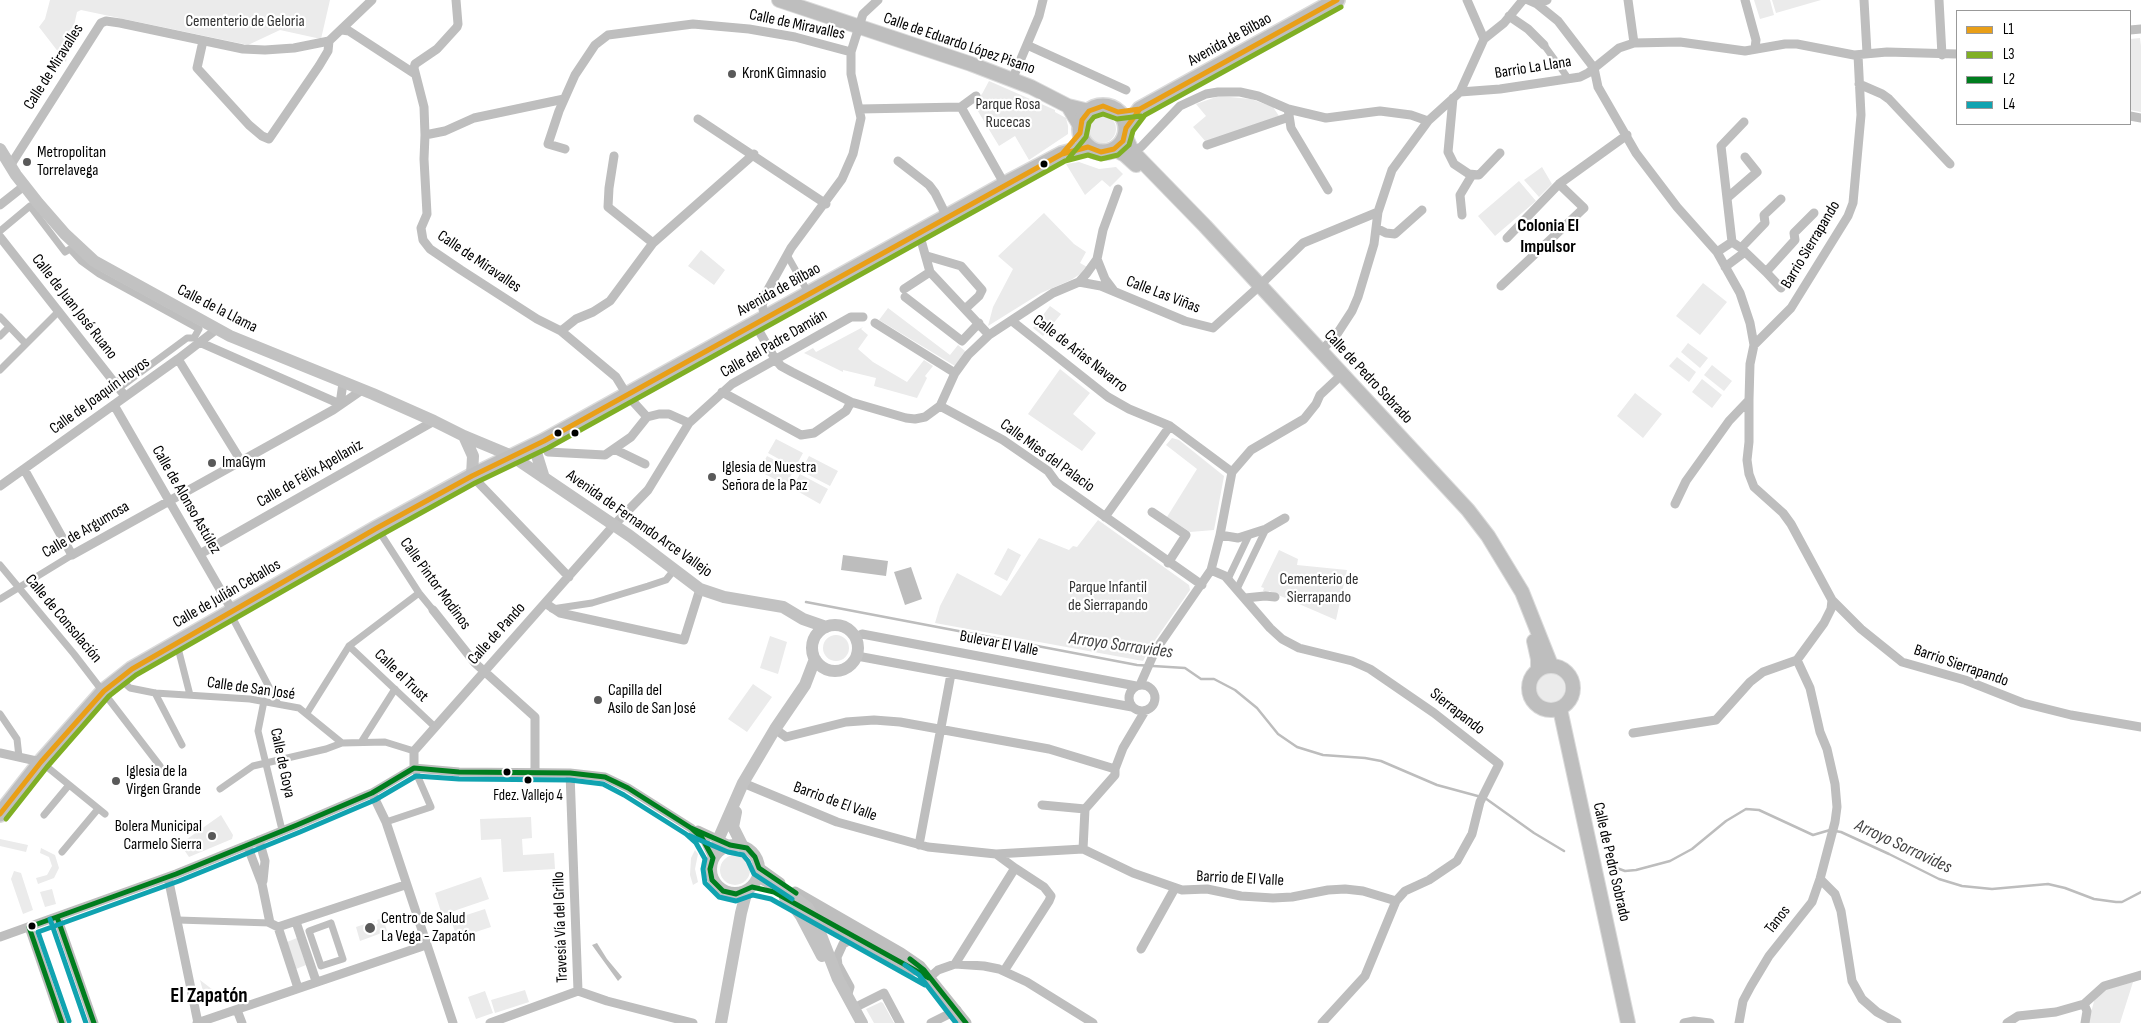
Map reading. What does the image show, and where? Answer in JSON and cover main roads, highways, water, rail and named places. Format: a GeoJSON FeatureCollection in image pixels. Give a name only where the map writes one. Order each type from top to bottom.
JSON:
{"type":"FeatureCollection","features":[{"type":"Feature","properties":{"kind":"highway","name":"Avenida de Bilbao"},"geometry":{"type":"LineString","coordinates":[[1118,112],[1140,110],[1337,0]]}},
{"type":"Feature","properties":{"kind":"highway"},"geometry":{"type":"LineString","coordinates":[[1103,106],[1118,112],[1125,122],[1126,131],[1123,141],[1114,150],[1101,152],[1088,147],[1080,129],[1082,120],[1089,111],[1103,106]]}},
{"type":"Feature","properties":{"kind":"highway","name":"Avenida de Bilbao"},"geometry":{"type":"LineString","coordinates":[[1126,131],[1140,110]]}},
{"type":"Feature","properties":{"kind":"highway","name":"Avenida de Bilbao"},"geometry":{"type":"LineString","coordinates":[[1062,154],[1080,129]]}},
{"type":"Feature","properties":{"kind":"highway","name":"Avenida de Bilbao"},"geometry":{"type":"LineString","coordinates":[[512,456],[541,449],[627,395],[947,217],[1062,154],[1088,147]]}},
{"type":"Feature","properties":{"kind":"highway","name":"Calle de Julián Ceballos"},"geometry":{"type":"LineString","coordinates":[[0,814],[41,762],[104,691],[119,678],[231,611],[377,528],[512,456]]}},
{"type":"Feature","properties":{"kind":"main road","name":"Calle de Eduardo López Pisano"},"geometry":{"type":"LineString","coordinates":[[779,0],[1012,80],[1068,106],[1089,111]]}},
{"type":"Feature","properties":{"kind":"main road"},"geometry":{"type":"LineString","coordinates":[[1068,106],[1080,129]]}},
{"type":"Feature","properties":{"kind":"main road","name":"Calle de Pedro Sobrado"},"geometry":{"type":"LineString","coordinates":[[1126,131],[1132,151],[1336,380],[1460,513],[1493,557],[1514,596],[1533,638],[1538,658],[1545,667]]}},
{"type":"Feature","properties":{"kind":"main road","name":"Calle de la Llama"},"geometry":{"type":"LineString","coordinates":[[0,149],[24,186],[65,234],[94,261],[217,329],[512,456]]}},
{"type":"Feature","properties":{"kind":"main road","name":"Calle de Pedro Sobrado"},"geometry":{"type":"LineString","coordinates":[[1114,150],[1125,155],[1135,164],[1256,289],[1320,351],[1468,510],[1488,536],[1522,592],[1545,667]]}},
{"type":"Feature","properties":{"kind":"main road"},"geometry":{"type":"LineString","coordinates":[[464,436],[474,456],[472,476]]}},
{"type":"Feature","properties":{"kind":"main road","name":"Avenida de Fernando Arce Vallejo"},"geometry":{"type":"LineString","coordinates":[[541,449],[544,478]]}},
{"type":"Feature","properties":{"kind":"main road","name":"Avenida de Fernando Arce Vallejo"},"geometry":{"type":"LineString","coordinates":[[512,456],[614,525],[700,589],[724,598],[783,607],[803,619],[826,627]]}},
{"type":"Feature","properties":{"kind":"main road","name":"Avenida de Fernando Arce Vallejo"},"geometry":{"type":"LineString","coordinates":[[803,619],[815,637]]}},
{"type":"Feature","properties":{"kind":"main road"},"geometry":{"type":"LineString","coordinates":[[743,847],[733,827],[735,805],[744,783],[775,729],[805,685],[815,659],[812,644],[815,637],[826,627],[840,625],[856,637],[857,656],[854,662],[844,669],[838,671],[826,669],[815,659]]}},
{"type":"Feature","properties":{"kind":"main road"},"geometry":{"type":"LineString","coordinates":[[1545,667],[1565,671],[1573,684],[1571,698],[1555,710],[1537,706],[1529,695],[1529,681],[1545,667]]}},
{"type":"Feature","properties":{"kind":"main road"},"geometry":{"type":"LineString","coordinates":[[805,685],[826,669]]}},
{"type":"Feature","properties":{"kind":"main road","name":"Calle de Pedro Sobrado"},"geometry":{"type":"LineString","coordinates":[[1555,710],[1621,1023]]}},
{"type":"Feature","properties":{"kind":"main road","name":"Calle de Pedro Sobrado"},"geometry":{"type":"LineString","coordinates":[[1555,710],[1564,734],[1628,1023]]}},
{"type":"Feature","properties":{"kind":"main road"},"geometry":{"type":"LineString","coordinates":[[735,805],[730,811],[718,840],[710,869],[712,880],[719,888],[729,893],[741,913]]}},
{"type":"Feature","properties":{"kind":"main road"},"geometry":{"type":"LineString","coordinates":[[714,856],[721,849],[730,846],[743,847],[753,853],[754,880],[741,913],[721,1023]]}},
{"type":"Feature","properties":{"kind":"main road"},"geometry":{"type":"LineString","coordinates":[[729,893],[740,893],[754,880]]}},
{"type":"Feature","properties":{"kind":"main road"},"geometry":{"type":"LineString","coordinates":[[754,880],[790,901],[801,916],[829,970],[838,978]]}},
{"type":"Feature","properties":{"kind":"main road"},"geometry":{"type":"LineString","coordinates":[[754,880],[802,902],[811,913],[838,978],[862,1023]]}},
{"type":"Feature","properties":{"kind":"waterway","name":"Arroyo Sorravides"},"geometry":{"type":"LineString","coordinates":[[806,602],[1137,665],[1185,668],[1201,679],[1214,679],[1235,690],[1257,708],[1278,734],[1297,747],[1323,755],[1381,761],[1437,785],[1485,798],[1534,833],[1564,851]]}},
{"type":"Feature","properties":{"kind":"waterway","name":"Arroyo Sorravides"},"geometry":{"type":"LineString","coordinates":[[1614,867],[1625,871],[1636,870],[1670,861],[1692,849],[1726,821],[1746,809],[1759,810],[1813,835],[1830,830]]}},
{"type":"Feature","properties":{"kind":"waterway","name":"Arroyo Sorravides"},"geometry":{"type":"LineString","coordinates":[[1835,831],[1889,854],[1939,879],[1962,886],[1992,889],[2048,884],[2094,899],[2116,902],[2122,902],[2141,892]]}},
{"type":"Feature","properties":{"kind":"place","name":"KronK Gimnasio"},"geometry":{"type":"Point","coordinates":[732,74]}},
{"type":"Feature","properties":{"kind":"place","name":"Metropolitan Torrelavega"},"geometry":{"type":"Point","coordinates":[27,162]}},
{"type":"Feature","properties":{"kind":"place","name":"ImaGym"},"geometry":{"type":"Point","coordinates":[212,463]}},
{"type":"Feature","properties":{"kind":"place","name":"Iglesia de Nuestra Señora de la Paz"},"geometry":{"type":"Point","coordinates":[712,477]}},
{"type":"Feature","properties":{"kind":"place","name":"Capilla del Asilo de San José"},"geometry":{"type":"Point","coordinates":[598,700]}},
{"type":"Feature","properties":{"kind":"place","name":"Fdez. Vallejo 4"},"geometry":{"type":"Point","coordinates":[528,780]}},
{"type":"Feature","properties":{"kind":"place","name":"Iglesia de la Virgen Grande"},"geometry":{"type":"Point","coordinates":[116,781]}},
{"type":"Feature","properties":{"kind":"place","name":"Bolera Municipal Carmelo Sierra"},"geometry":{"type":"Point","coordinates":[212,836]}},
{"type":"Feature","properties":{"kind":"place","name":"Centro de Salud La Vega - Zapatón"},"geometry":{"type":"Point","coordinates":[370,928]}},
{"type":"Feature","properties":{"kind":"district","name":"Colonia El Impulsor"},"geometry":{"type":"Point","coordinates":[1548,236]}},
{"type":"Feature","properties":{"kind":"district","name":"El Zapatón"},"geometry":{"type":"Point","coordinates":[209,997]}},
{"type":"Feature","properties":{"kind":"park label","name":"Cementerio de Geloria"},"geometry":{"type":"Point","coordinates":[245,22]}},
{"type":"Feature","properties":{"kind":"park label","name":"Parque Rosa Rucecas"},"geometry":{"type":"Point","coordinates":[1008,114]}},
{"type":"Feature","properties":{"kind":"park label","name":"Cementerio de Sierrapando"},"geometry":{"type":"Point","coordinates":[1319,589]}},
{"type":"Feature","properties":{"kind":"park label","name":"Parque Infantil de Sierrapando"},"geometry":{"type":"Point","coordinates":[1108,597]}}]}
